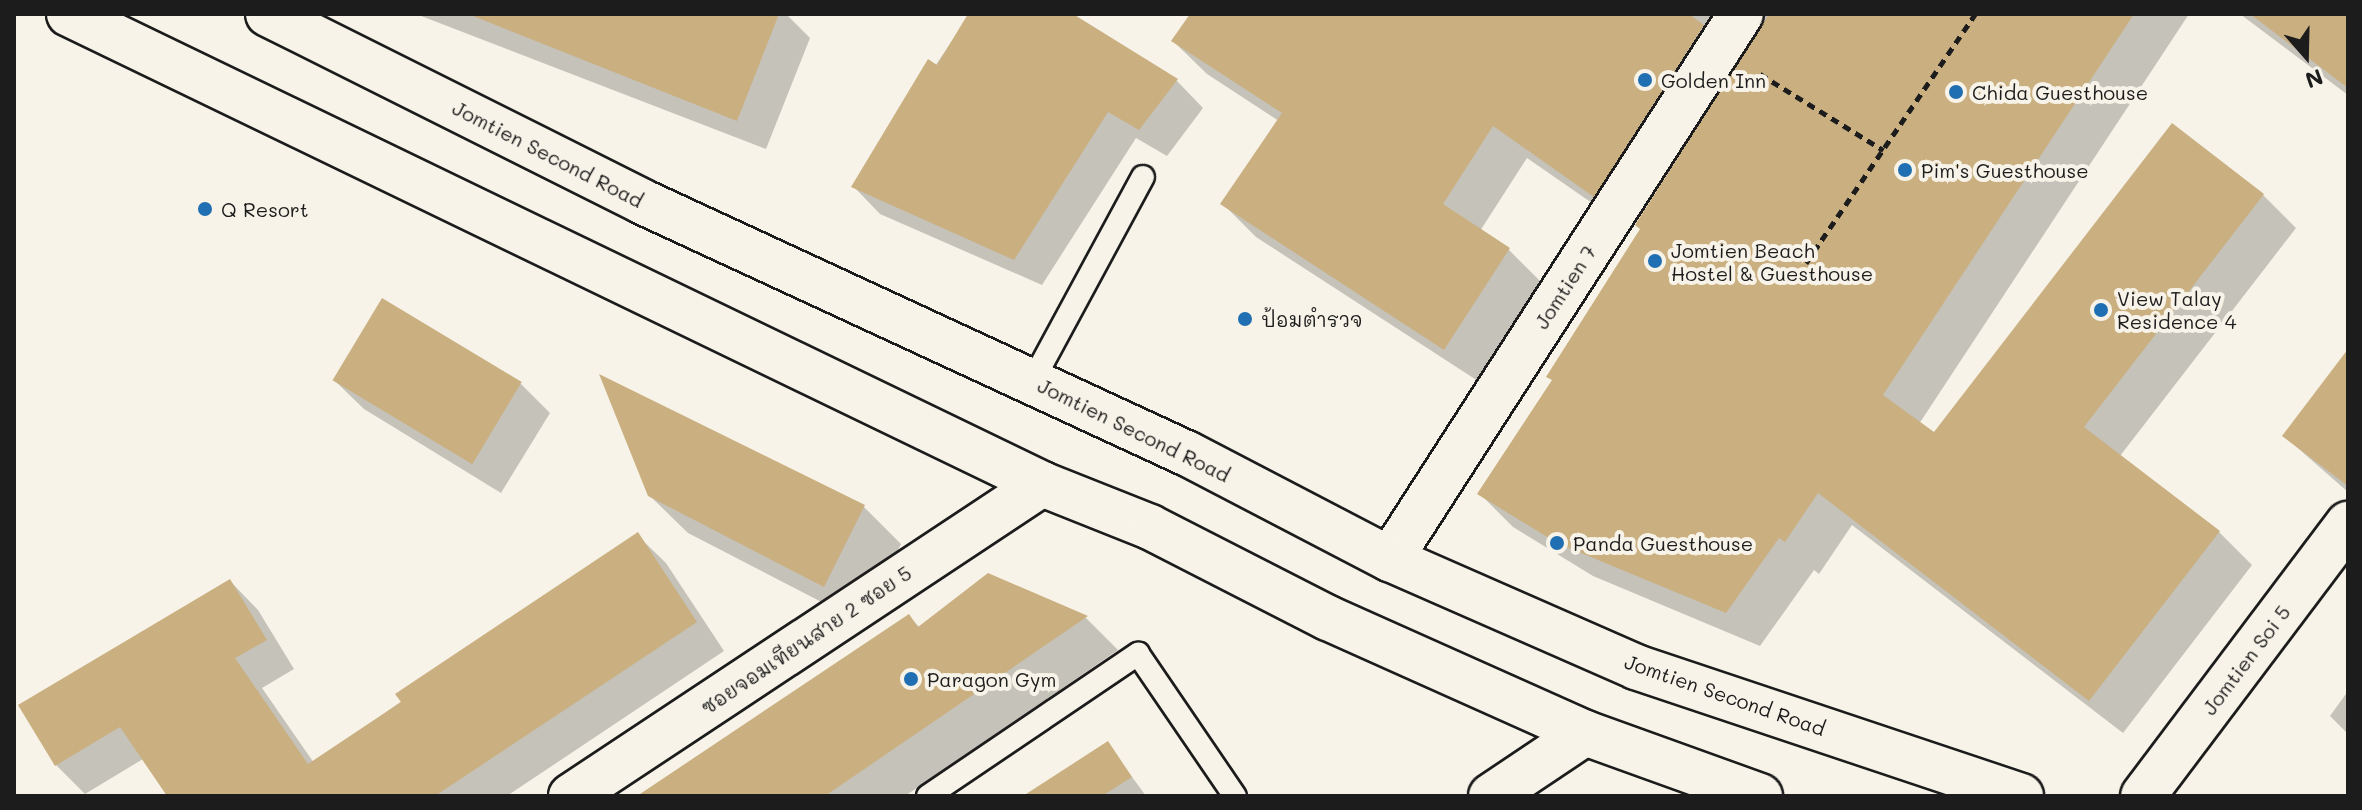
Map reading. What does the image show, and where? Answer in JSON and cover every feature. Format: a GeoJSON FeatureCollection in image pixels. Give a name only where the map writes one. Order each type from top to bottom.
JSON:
{"type":"FeatureCollection","features":[{"type":"Feature","properties":{"kind":"main road"},"geometry":{"type":"LineString","coordinates":[[69,14],[1042,484],[1150,527],[1328,618],[1585,733],[1760,796]]}},
{"type":"Feature","properties":{"kind":"main road","name":"Jomtien Second Road"},"geometry":{"type":"LineString","coordinates":[[268,14],[643,202],[1188,454],[1390,559],[1636,667],[2021,796]]}},
{"type":"Feature","properties":{"kind":"main road","name":"Jomtien 7"},"geometry":{"type":"LineString","coordinates":[[1390,559],[1730,31]]}},
{"type":"Feature","properties":{"kind":"main road","name":"ซอยจอมเทียนสาย 2 ซอย 5"},"geometry":{"type":"LineString","coordinates":[[571,796],[1042,484]]}},
{"type":"Feature","properties":{"kind":"main road","name":"Jomtien Soi 5"},"geometry":{"type":"LineString","coordinates":[[2143,796],[2348,524]]}},
{"type":"Feature","properties":{"kind":"main road"},"geometry":{"type":"LineString","coordinates":[[1491,796],[1585,733]]}},
{"type":"Feature","properties":{"kind":"lane"},"geometry":{"type":"LineString","coordinates":[[1032,382],[1143,177]]}},
{"type":"Feature","properties":{"kind":"lane"},"geometry":{"type":"LineString","coordinates":[[928,796],[1138,654],[1235,796]]}},
{"type":"Feature","properties":{"kind":"path"},"geometry":{"type":"LineString","coordinates":[[1806,263],[1975,14]]}},
{"type":"Feature","properties":{"kind":"path"},"geometry":{"type":"LineString","coordinates":[[1730,31],[1883,150]]}},
{"type":"Feature","properties":{"kind":"building"},"geometry":{"type":"Polygon","coordinates":[[[468,14],[779,14],[737,121],[468,14]]]}},
{"type":"Feature","properties":{"kind":"building"},"geometry":{"type":"Polygon","coordinates":[[[968,14],[1073,14],[1178,79],[1139,130],[1108,112],[1014,260],[851,187],[928,59],[937,65],[968,14]]]}},
{"type":"Feature","properties":{"kind":"building"},"geometry":{"type":"Polygon","coordinates":[[[1190,14],[1689,14],[1704,25],[1594,197],[1493,126],[1443,204],[1510,248],[1444,350],[1220,204],[1282,113],[1171,41],[1190,14]]]}},
{"type":"Feature","properties":{"kind":"building"},"geometry":{"type":"Polygon","coordinates":[[[1769,14],[2134,14],[1883,395],[1934,432],[2172,123],[2264,194],[2084,427],[2220,531],[2089,701],[1818,493],[1785,542],[1779,538],[1726,613],[1557,543],[1477,494],[1552,380],[1546,377],[1640,229],[1635,225],[1769,14]]]}},
{"type":"Feature","properties":{"kind":"building"},"geometry":{"type":"Polygon","coordinates":[[[2250,14],[2348,14],[2348,88],[2250,14]]]}},
{"type":"Feature","properties":{"kind":"building"},"geometry":{"type":"Polygon","coordinates":[[[382,298],[522,382],[472,464],[333,380],[382,298]]]}},
{"type":"Feature","properties":{"kind":"building"},"geometry":{"type":"Polygon","coordinates":[[[2348,349],[2348,486],[2282,436],[2348,349]]]}},
{"type":"Feature","properties":{"kind":"building"},"geometry":{"type":"Polygon","coordinates":[[[599,374],[865,505],[824,587],[648,496],[599,374]]]}},
{"type":"Feature","properties":{"kind":"building"},"geometry":{"type":"Polygon","coordinates":[[[638,532],[697,622],[435,796],[167,796],[120,727],[55,766],[18,705],[230,579],[267,640],[235,658],[308,764],[401,702],[395,694],[638,532]]]}},
{"type":"Feature","properties":{"kind":"building"},"geometry":{"type":"Polygon","coordinates":[[[988,573],[1088,616],[825,796],[637,796],[909,614],[918,627],[988,573]]]}},
{"type":"Feature","properties":{"kind":"building"},"geometry":{"type":"Polygon","coordinates":[[[1108,741],[1132,777],[1102,796],[1023,796],[1108,741]]]}},
{"type":"Feature","properties":{"kind":"place","name":"Golden Inn"},"geometry":{"type":"Point","coordinates":[1645,80]}},
{"type":"Feature","properties":{"kind":"place","name":"Chida Guesthouse"},"geometry":{"type":"Point","coordinates":[1956,92]}},
{"type":"Feature","properties":{"kind":"place","name":"Pim's Guesthouse"},"geometry":{"type":"Point","coordinates":[1905,170]}},
{"type":"Feature","properties":{"kind":"place","name":"Q Resort"},"geometry":{"type":"Point","coordinates":[205,209]}},
{"type":"Feature","properties":{"kind":"place","name":"Jomtien Beach Hostel & Guesthouse"},"geometry":{"type":"Point","coordinates":[1655,261]}},
{"type":"Feature","properties":{"kind":"place","name":"View Talay Residence 4"},"geometry":{"type":"Point","coordinates":[2101,310]}},
{"type":"Feature","properties":{"kind":"place","name":"ป้อมตำรวจ"},"geometry":{"type":"Point","coordinates":[1245,319]}},
{"type":"Feature","properties":{"kind":"place","name":"Panda Guesthouse"},"geometry":{"type":"Point","coordinates":[1557,543]}},
{"type":"Feature","properties":{"kind":"place","name":"Paragon Gym"},"geometry":{"type":"Point","coordinates":[911,679]}}]}
